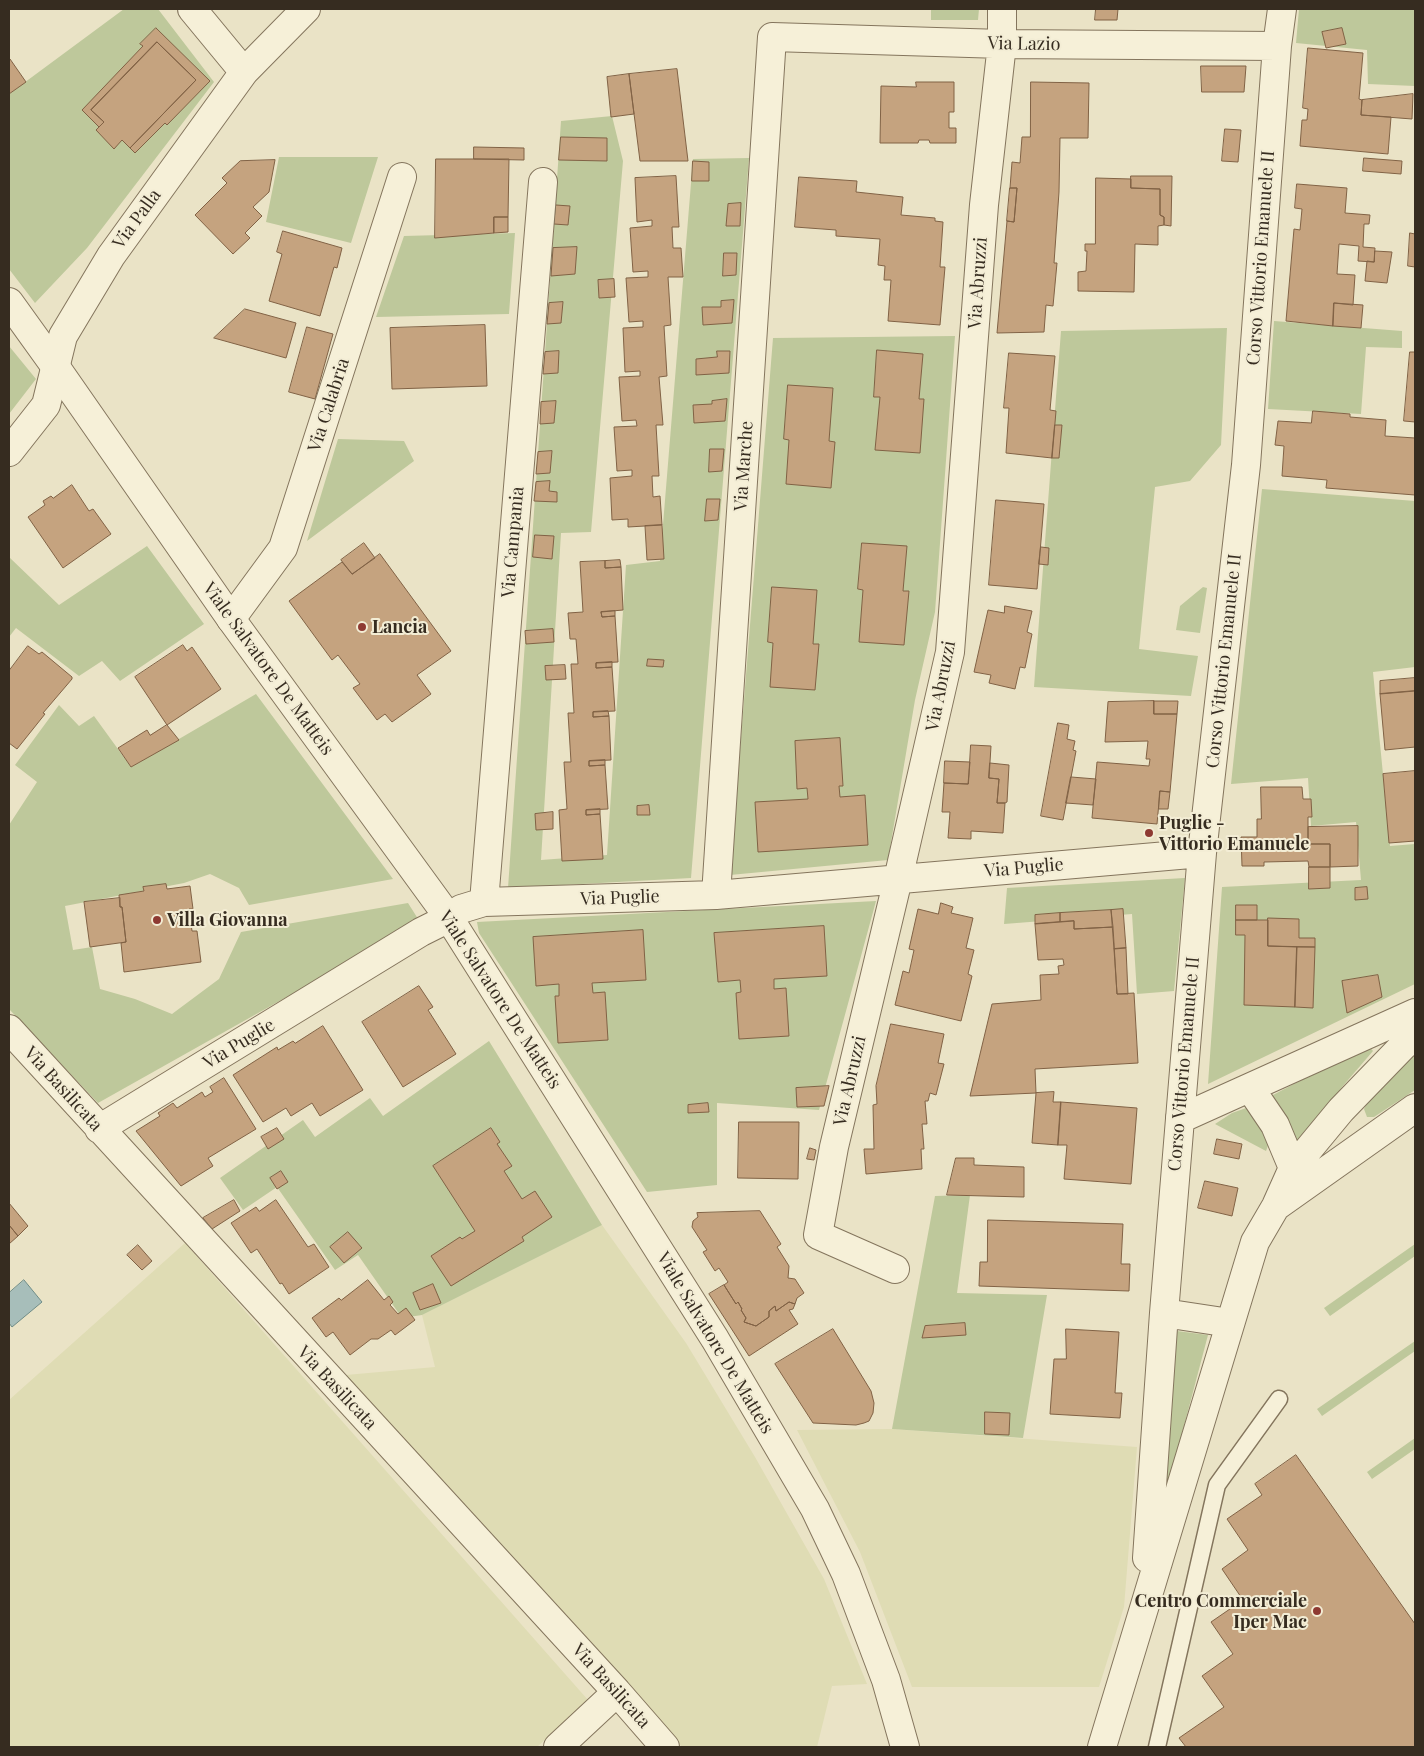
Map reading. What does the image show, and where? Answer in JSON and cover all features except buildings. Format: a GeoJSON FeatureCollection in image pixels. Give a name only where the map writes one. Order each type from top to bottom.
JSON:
{"type":"FeatureCollection","features":[{"type":"Feature","properties":{"kind":"street"},"geometry":{"type":"LineString","coordinates":[[192,9],[244,72]]}},
{"type":"Feature","properties":{"kind":"street","name":"Via Palla"},"geometry":{"type":"LineString","coordinates":[[9,452],[46,406],[63,336],[111,256],[244,72],[306,9]]}},
{"type":"Feature","properties":{"kind":"street","name":"Via Abruzzi"},"geometry":{"type":"LineString","coordinates":[[895,1270],[818,1235],[834,1147],[950,652],[984,205],[1002,44],[1002,9]]}},
{"type":"Feature","properties":{"kind":"street","name":"Corso Vittorio Emanuele II"},"geometry":{"type":"LineString","coordinates":[[1144,1604],[1164,1313],[1202,853],[1246,465],[1276,46],[1282,9]]}},
{"type":"Feature","properties":{"kind":"street","name":"Via Lazio"},"geometry":{"type":"LineString","coordinates":[[772,37],[1002,44],[1276,46]]}},
{"type":"Feature","properties":{"kind":"street","name":"Via Marche"},"geometry":{"type":"LineString","coordinates":[[716,894],[772,37]]}},
{"type":"Feature","properties":{"kind":"street","name":"Via Calabria"},"geometry":{"type":"LineString","coordinates":[[230,619],[283,548],[402,177]]}},
{"type":"Feature","properties":{"kind":"street","name":"Via Campania"},"geometry":{"type":"LineString","coordinates":[[484,902],[543,182]]}},
{"type":"Feature","properties":{"kind":"street","name":"Viale Salvatore De Matteis"},"geometry":{"type":"LineString","coordinates":[[9,302],[230,619],[449,918],[715,1339],[815,1509],[850,1583],[886,1680],[905,1747]]}},
{"type":"Feature","properties":{"kind":"street","name":"Via Puglie"},"geometry":{"type":"LineString","coordinates":[[99,1129],[461,909],[484,902],[716,894],[1202,853]]}},
{"type":"Feature","properties":{"kind":"street"},"geometry":{"type":"LineString","coordinates":[[1180,1119],[1415,1013]]}},
{"type":"Feature","properties":{"kind":"street","name":"Via Basilicata"},"geometry":{"type":"LineString","coordinates":[[9,1029],[617,1692],[665,1747]]}},
{"type":"Feature","properties":{"kind":"street","name":"Corso Vittorio Emanuele II"},"geometry":{"type":"LineString","coordinates":[[1102,1747],[1255,1242],[1276,1206],[1293,1168],[1341,1110],[1415,1036]]}},
{"type":"Feature","properties":{"kind":"street"},"geometry":{"type":"LineString","coordinates":[[1250,1088],[1275,1125],[1293,1168]]}},
{"type":"Feature","properties":{"kind":"street"},"geometry":{"type":"LineString","coordinates":[[1276,1206],[1415,1108]]}},
{"type":"Feature","properties":{"kind":"street"},"geometry":{"type":"LineString","coordinates":[[1164,1313],[1230,1323]]}},
{"type":"Feature","properties":{"kind":"street"},"geometry":{"type":"LineString","coordinates":[[558,1747],[617,1692]]}},
{"type":"Feature","properties":{"kind":"lane"},"geometry":{"type":"LineString","coordinates":[[1157,1747],[1217,1485],[1279,1399]]}},
{"type":"Feature","properties":{"kind":"shaded area"},"geometry":{"type":"Polygon","coordinates":[[[602,1225],[686,1343],[755,1457],[824,1579],[867,1684],[832,1686],[817,1747],[682,1747],[609,1662],[346,1375],[435,1367],[422,1315],[602,1225]]]}},
{"type":"Feature","properties":{"kind":"shaded area"},"geometry":{"type":"Polygon","coordinates":[[[185,1243],[588,1700],[537,1747],[9,1747],[9,1400],[185,1243]]]}},
{"type":"Feature","properties":{"kind":"shaded area"},"geometry":{"type":"Polygon","coordinates":[[[892,1429],[1137,1447],[1124,1607],[1099,1687],[912,1687],[860,1552],[797,1430],[892,1429]]]}},
{"type":"Feature","properties":{"kind":"green space"},"geometry":{"type":"Polygon","coordinates":[[[124,9],[158,9],[214,82],[87,248],[35,303],[9,269],[9,94],[124,9]]]}},
{"type":"Feature","properties":{"kind":"green space"},"geometry":{"type":"Polygon","coordinates":[[[931,9],[979,9],[978,20],[931,20],[931,9]]]}},
{"type":"Feature","properties":{"kind":"green space"},"geometry":{"type":"Polygon","coordinates":[[[1299,9],[1415,9],[1415,86],[1368,84],[1367,50],[1296,43],[1299,9]]]}},
{"type":"Feature","properties":{"kind":"green space"},"geometry":{"type":"Polygon","coordinates":[[[612,116],[623,161],[591,532],[561,533],[541,860],[607,855],[626,565],[660,561],[693,159],[749,158],[691,878],[508,888],[561,121],[612,116]]]}},
{"type":"Feature","properties":{"kind":"green space"},"geometry":{"type":"Polygon","coordinates":[[[279,157],[378,157],[351,243],[266,222],[279,157]]]}},
{"type":"Feature","properties":{"kind":"green space"},"geometry":{"type":"Polygon","coordinates":[[[515,233],[509,314],[376,317],[404,236],[515,233]]]}},
{"type":"Feature","properties":{"kind":"green space"},"geometry":{"type":"Polygon","coordinates":[[[1274,321],[1402,331],[1402,348],[1366,347],[1361,414],[1268,409],[1274,321]]]}},
{"type":"Feature","properties":{"kind":"green space"},"geometry":{"type":"Polygon","coordinates":[[[1227,328],[1221,445],[1190,481],[1155,487],[1139,649],[1198,656],[1191,696],[1034,687],[1061,331],[1227,328]]]}},
{"type":"Feature","properties":{"kind":"green space"},"geometry":{"type":"Polygon","coordinates":[[[955,336],[935,612],[915,700],[888,860],[730,875],[773,338],[955,336]]]}},
{"type":"Feature","properties":{"kind":"green space"},"geometry":{"type":"Polygon","coordinates":[[[9,346],[36,379],[9,414],[9,346]]]}},
{"type":"Feature","properties":{"kind":"green space"},"geometry":{"type":"Polygon","coordinates":[[[338,439],[404,441],[414,461],[307,541],[338,439]]]}},
{"type":"Feature","properties":{"kind":"green space"},"geometry":{"type":"Polygon","coordinates":[[[1262,489],[1415,501],[1415,667],[1373,672],[1390,846],[1415,844],[1415,984],[1208,1084],[1222,887],[1361,880],[1356,822],[1311,826],[1308,778],[1231,784],[1262,489]]]}},
{"type":"Feature","properties":{"kind":"green space"},"geometry":{"type":"Polygon","coordinates":[[[147,546],[204,624],[120,681],[102,661],[79,676],[16,628],[9,637],[9,557],[59,605],[147,546]]]}},
{"type":"Feature","properties":{"kind":"green space"},"geometry":{"type":"Polygon","coordinates":[[[1203,587],[1207,588],[1200,633],[1176,630],[1180,606],[1203,587]]]}},
{"type":"Feature","properties":{"kind":"green space"},"geometry":{"type":"Polygon","coordinates":[[[256,694],[393,879],[249,905],[239,888],[210,874],[184,883],[65,906],[73,950],[92,947],[100,989],[135,999],[172,1014],[219,979],[241,932],[408,903],[420,922],[98,1103],[9,1009],[9,825],[37,782],[15,765],[59,705],[79,726],[94,716],[131,767],[256,694]]]}},
{"type":"Feature","properties":{"kind":"green space"},"geometry":{"type":"Polygon","coordinates":[[[1185,878],[1174,991],[1137,994],[1132,914],[1004,924],[1007,888],[1185,878]]]}},
{"type":"Feature","properties":{"kind":"green space"},"geometry":{"type":"Polygon","coordinates":[[[876,901],[819,1110],[717,1103],[717,1185],[647,1192],[479,933],[477,922],[876,901]]]}},
{"type":"Feature","properties":{"kind":"green space"},"geometry":{"type":"Polygon","coordinates":[[[489,1041],[602,1225],[422,1315],[402,1318],[358,1255],[335,1270],[277,1187],[243,1210],[220,1178],[303,1120],[315,1137],[370,1098],[383,1116],[489,1041]]]}},
{"type":"Feature","properties":{"kind":"green space"},"geometry":{"type":"Polygon","coordinates":[[[1368,1045],[1373,1051],[1342,1087],[1305,1136],[1297,1140],[1273,1095],[1368,1045]]]}},
{"type":"Feature","properties":{"kind":"green space"},"geometry":{"type":"Polygon","coordinates":[[[1415,1053],[1415,1090],[1374,1117],[1367,1117],[1364,1109],[1367,1103],[1415,1053]]]}},
{"type":"Feature","properties":{"kind":"green space"},"geometry":{"type":"Polygon","coordinates":[[[1249,1107],[1261,1122],[1269,1143],[1266,1151],[1215,1124],[1232,1113],[1249,1107]]]}},
{"type":"Feature","properties":{"kind":"green space"},"geometry":{"type":"Polygon","coordinates":[[[970,1195],[957,1293],[1047,1295],[1023,1438],[892,1429],[935,1196],[970,1195]]]}},
{"type":"Feature","properties":{"kind":"green space"},"geometry":{"type":"Polygon","coordinates":[[[1415,1244],[1415,1256],[1330,1316],[1324,1308],[1415,1244]]]}},
{"type":"Feature","properties":{"kind":"green space"},"geometry":{"type":"Polygon","coordinates":[[[1177,1331],[1208,1335],[1170,1479],[1166,1482],[1163,1478],[1177,1331]]]}},
{"type":"Feature","properties":{"kind":"green space"},"geometry":{"type":"Polygon","coordinates":[[[1415,1341],[1415,1351],[1322,1416],[1317,1409],[1415,1341]]]}},
{"type":"Feature","properties":{"kind":"green space"},"geometry":{"type":"Polygon","coordinates":[[[1415,1438],[1415,1449],[1372,1479],[1367,1472],[1415,1438]]]}},
{"type":"Feature","properties":{"kind":"water"},"geometry":{"type":"Polygon","coordinates":[[[24,1280],[42,1302],[12,1327],[9,1323],[9,1293],[24,1280]]]}},
{"type":"Feature","properties":{"kind":"place","name":"Lancia"},"geometry":{"type":"Point","coordinates":[362,627]}},
{"type":"Feature","properties":{"kind":"place","name":"Puglie - Vittorio Emanuele"},"geometry":{"type":"Point","coordinates":[1149,833]}},
{"type":"Feature","properties":{"kind":"place","name":"Villa Giovanna"},"geometry":{"type":"Point","coordinates":[157,920]}},
{"type":"Feature","properties":{"kind":"place","name":"Centro Commerciale Iper Mac"},"geometry":{"type":"Point","coordinates":[1317,1611]}}]}
